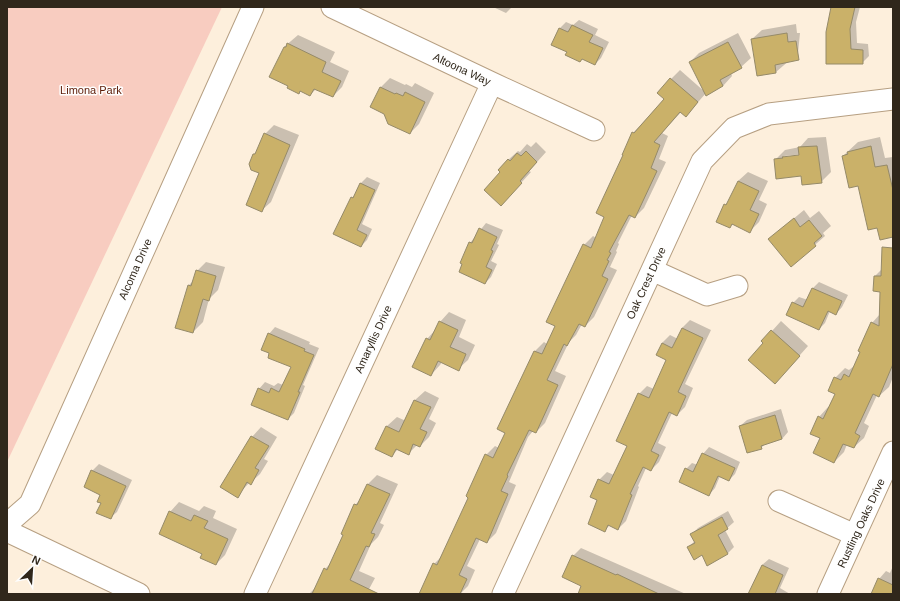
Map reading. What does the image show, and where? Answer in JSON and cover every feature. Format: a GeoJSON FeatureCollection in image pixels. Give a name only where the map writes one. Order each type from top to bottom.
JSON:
{"type":"FeatureCollection","features":[{"type":"Feature","properties":{"kind":"street","name":"Alcoma Drive"},"geometry":{"type":"LineString","coordinates":[[7,524],[30,504],[253,7]]}},
{"type":"Feature","properties":{"kind":"street","name":"Altoona Way"},"geometry":{"type":"LineString","coordinates":[[332,7],[594,130]]}},
{"type":"Feature","properties":{"kind":"street","name":"Amaryllis Drive"},"geometry":{"type":"LineString","coordinates":[[254,594],[492,83]]}},
{"type":"Feature","properties":{"kind":"street","name":"Oak Crest Drive"},"geometry":{"type":"LineString","coordinates":[[503,594],[702,161],[734,128],[769,114],[893,99]]}},
{"type":"Feature","properties":{"kind":"street"},"geometry":{"type":"LineString","coordinates":[[652,270],[707,295],[737,286]]}},
{"type":"Feature","properties":{"kind":"street","name":"Rustling Oaks Drive"},"geometry":{"type":"LineString","coordinates":[[828,594],[893,452]]}},
{"type":"Feature","properties":{"kind":"street"},"geometry":{"type":"LineString","coordinates":[[780,501],[855,535]]}},
{"type":"Feature","properties":{"kind":"street"},"geometry":{"type":"LineString","coordinates":[[7,531],[139,594]]}},
{"type":"Feature","properties":{"kind":"green space","name":"Limona Park"},"geometry":{"type":"Polygon","coordinates":[[[7,7],[222,7],[7,462],[7,7]]]}},
{"type":"Feature","properties":{"kind":"building"},"geometry":{"type":"Polygon","coordinates":[[[831,7],[855,7],[850,29],[851,49],[863,50],[863,64],[826,64],[826,32],[831,7]]]}},
{"type":"Feature","properties":{"kind":"building"},"geometry":{"type":"Polygon","coordinates":[[[572,25],[593,35],[589,42],[603,48],[595,65],[582,59],[580,62],[565,55],[567,52],[551,45],[559,28],[568,32],[572,25]]]}},
{"type":"Feature","properties":{"kind":"building"},"geometry":{"type":"Polygon","coordinates":[[[787,33],[788,42],[796,41],[799,60],[775,65],[776,73],[757,76],[751,39],[787,33]]]}},
{"type":"Feature","properties":{"kind":"building"},"geometry":{"type":"Polygon","coordinates":[[[728,42],[742,68],[720,80],[723,86],[706,96],[689,62],[728,42]]]}},
{"type":"Feature","properties":{"kind":"building"},"geometry":{"type":"Polygon","coordinates":[[[287,43],[326,62],[322,72],[341,81],[333,97],[314,89],[310,96],[300,91],[299,94],[287,88],[288,86],[269,77],[287,43]]]}},
{"type":"Feature","properties":{"kind":"building"},"geometry":{"type":"Polygon","coordinates":[[[670,78],[698,102],[686,117],[680,112],[654,142],[660,145],[651,168],[657,171],[635,218],[629,215],[609,252],[611,253],[607,260],[609,261],[602,276],[608,279],[585,327],[579,324],[567,346],[564,344],[547,380],[558,385],[536,433],[529,430],[507,475],[508,476],[501,491],[508,494],[487,543],[476,538],[459,575],[467,579],[460,594],[419,594],[433,563],[437,565],[468,498],[466,496],[485,454],[493,458],[505,433],[497,429],[534,351],[542,354],[555,326],[546,322],[583,244],[591,248],[604,217],[596,213],[632,132],[634,133],[664,99],[657,93],[670,78]]]}},
{"type":"Feature","properties":{"kind":"building"},"geometry":{"type":"Polygon","coordinates":[[[380,87],[403,96],[405,92],[425,102],[410,134],[388,124],[384,114],[370,107],[380,87]]]}},
{"type":"Feature","properties":{"kind":"building"},"geometry":{"type":"Polygon","coordinates":[[[264,133],[290,145],[262,212],[246,205],[259,173],[251,170],[249,164],[264,133]]]}},
{"type":"Feature","properties":{"kind":"building"},"geometry":{"type":"Polygon","coordinates":[[[817,146],[822,183],[802,185],[801,176],[776,179],[774,159],[799,155],[798,147],[817,146]]]}},
{"type":"Feature","properties":{"kind":"building"},"geometry":{"type":"Polygon","coordinates":[[[871,146],[875,167],[887,165],[893,190],[893,237],[880,240],[877,228],[868,230],[858,186],[849,188],[842,156],[848,154],[847,152],[871,146]]]}},
{"type":"Feature","properties":{"kind":"building"},"geometry":{"type":"Polygon","coordinates":[[[526,151],[537,162],[520,181],[522,183],[501,206],[484,190],[500,172],[498,170],[508,159],[510,161],[517,153],[521,156],[526,151]]]}},
{"type":"Feature","properties":{"kind":"building"},"geometry":{"type":"Polygon","coordinates":[[[738,181],[759,191],[750,210],[759,214],[750,233],[732,224],[730,228],[716,222],[724,204],[726,205],[738,181]]]}},
{"type":"Feature","properties":{"kind":"building"},"geometry":{"type":"Polygon","coordinates":[[[360,183],[375,190],[357,230],[367,235],[361,247],[333,234],[351,197],[353,198],[360,183]]]}},
{"type":"Feature","properties":{"kind":"building"},"geometry":{"type":"Polygon","coordinates":[[[794,218],[800,227],[809,220],[822,236],[814,243],[816,246],[791,267],[768,239],[794,218]]]}},
{"type":"Feature","properties":{"kind":"building"},"geometry":{"type":"Polygon","coordinates":[[[479,228],[497,237],[486,267],[492,270],[485,284],[459,272],[462,264],[460,263],[469,242],[472,243],[479,228]]]}},
{"type":"Feature","properties":{"kind":"building"},"geometry":{"type":"Polygon","coordinates":[[[882,247],[893,248],[893,364],[879,397],[873,394],[855,433],[860,436],[854,448],[843,444],[834,463],[813,453],[820,438],[810,434],[818,416],[823,419],[835,394],[828,391],[834,377],[841,380],[844,374],[849,377],[860,352],[858,351],[871,322],[879,326],[880,292],[873,291],[874,276],[881,276],[882,247]]]}},
{"type":"Feature","properties":{"kind":"building"},"geometry":{"type":"Polygon","coordinates":[[[196,270],[216,276],[209,301],[203,299],[193,333],[175,328],[188,285],[191,286],[196,270]]]}},
{"type":"Feature","properties":{"kind":"building"},"geometry":{"type":"Polygon","coordinates":[[[812,288],[842,301],[836,315],[828,311],[819,330],[786,315],[792,302],[803,307],[812,288]]]}},
{"type":"Feature","properties":{"kind":"building"},"geometry":{"type":"Polygon","coordinates":[[[439,321],[458,330],[450,347],[466,354],[459,371],[438,361],[431,376],[412,367],[426,338],[430,340],[439,321]]]}},
{"type":"Feature","properties":{"kind":"building"},"geometry":{"type":"Polygon","coordinates":[[[682,328],[703,338],[678,392],[686,396],[677,416],[669,412],[651,451],[659,455],[651,471],[643,467],[630,494],[632,495],[618,530],[608,525],[605,532],[588,524],[597,500],[590,497],[598,479],[609,484],[627,446],[616,441],[638,393],[649,398],[666,360],[656,355],[662,343],[672,348],[682,328]]]}},
{"type":"Feature","properties":{"kind":"building"},"geometry":{"type":"Polygon","coordinates":[[[771,330],[800,356],[775,384],[748,360],[763,343],[761,341],[771,330]]]}},
{"type":"Feature","properties":{"kind":"building"},"geometry":{"type":"Polygon","coordinates":[[[268,333],[305,349],[304,351],[314,355],[288,420],[251,405],[258,388],[269,393],[271,388],[279,392],[291,367],[268,358],[269,353],[261,350],[268,333]]]}},
{"type":"Feature","properties":{"kind":"building"},"geometry":{"type":"Polygon","coordinates":[[[414,400],[431,407],[420,429],[427,432],[420,447],[413,444],[409,455],[396,449],[392,457],[375,449],[386,426],[399,432],[414,400]]]}},
{"type":"Feature","properties":{"kind":"building"},"geometry":{"type":"Polygon","coordinates":[[[775,415],[782,439],[761,446],[762,449],[747,453],[739,426],[775,415]]]}},
{"type":"Feature","properties":{"kind":"building"},"geometry":{"type":"Polygon","coordinates":[[[251,436],[269,446],[255,468],[259,470],[251,485],[247,482],[238,498],[220,487],[251,436]]]}},
{"type":"Feature","properties":{"kind":"building"},"geometry":{"type":"Polygon","coordinates":[[[702,453],[735,468],[729,481],[718,476],[709,496],[679,482],[685,468],[693,472],[702,453]]]}},
{"type":"Feature","properties":{"kind":"building"},"geometry":{"type":"Polygon","coordinates":[[[91,470],[126,486],[111,519],[96,513],[101,503],[97,502],[100,495],[84,487],[91,470]]]}},
{"type":"Feature","properties":{"kind":"building"},"geometry":{"type":"Polygon","coordinates":[[[367,484],[390,494],[371,533],[375,534],[369,547],[366,546],[350,580],[379,594],[312,594],[324,568],[327,570],[343,535],[341,534],[354,504],[357,505],[367,484]]]}},
{"type":"Feature","properties":{"kind":"building"},"geometry":{"type":"Polygon","coordinates":[[[169,511],[191,521],[194,515],[208,521],[204,528],[228,539],[216,565],[200,558],[202,554],[159,534],[169,511]]]}},
{"type":"Feature","properties":{"kind":"building"},"geometry":{"type":"Polygon","coordinates":[[[722,517],[728,529],[718,535],[728,554],[707,566],[702,555],[694,560],[687,547],[695,543],[690,534],[722,517]]]}},
{"type":"Feature","properties":{"kind":"building"},"geometry":{"type":"Polygon","coordinates":[[[572,555],[659,594],[578,594],[581,586],[562,577],[572,555]]]}},
{"type":"Feature","properties":{"kind":"building"},"geometry":{"type":"Polygon","coordinates":[[[762,565],[783,575],[775,594],[748,594],[762,565]]]}},
{"type":"Feature","properties":{"kind":"building"},"geometry":{"type":"Polygon","coordinates":[[[878,578],[893,585],[893,594],[871,594],[878,578]]]}}]}
